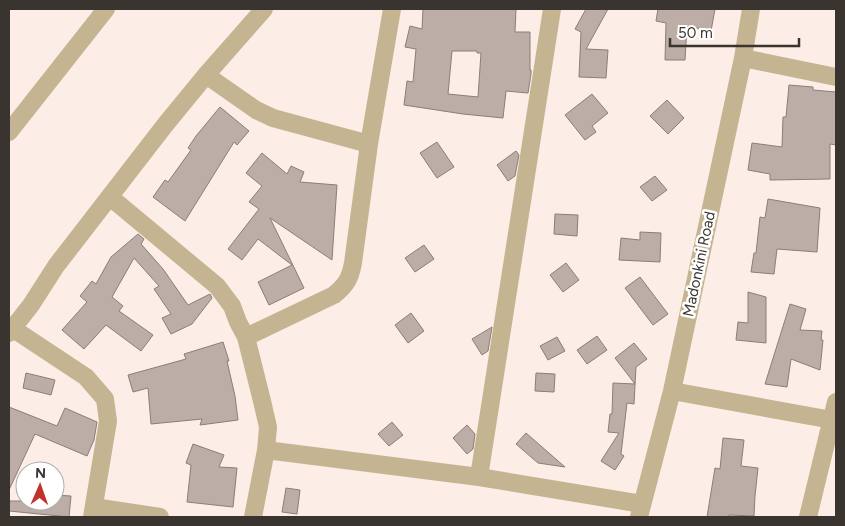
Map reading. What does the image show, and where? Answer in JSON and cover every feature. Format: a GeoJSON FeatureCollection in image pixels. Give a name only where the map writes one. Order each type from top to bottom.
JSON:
{"type":"FeatureCollection","features":[{"type":"Feature","properties":{"kind":"street"},"geometry":{"type":"LineString","coordinates":[[9,132],[106,9]]}},
{"type":"Feature","properties":{"kind":"street"},"geometry":{"type":"LineString","coordinates":[[160,517],[93,512],[108,421],[105,399],[86,377],[10,330],[31,305],[56,266],[165,125],[264,9]]}},
{"type":"Feature","properties":{"kind":"street"},"geometry":{"type":"LineString","coordinates":[[246,337],[334,295],[344,288],[352,271],[369,144],[392,9]]}},
{"type":"Feature","properties":{"kind":"street"},"geometry":{"type":"LineString","coordinates":[[479,478],[552,9]]}},
{"type":"Feature","properties":{"kind":"street","name":"Madonkini Road"},"geometry":{"type":"LineString","coordinates":[[641,511],[672,391],[743,58],[751,9]]}},
{"type":"Feature","properties":{"kind":"street"},"geometry":{"type":"LineString","coordinates":[[743,58],[836,77]]}},
{"type":"Feature","properties":{"kind":"street"},"geometry":{"type":"LineString","coordinates":[[206,75],[256,110],[274,118],[369,144]]}},
{"type":"Feature","properties":{"kind":"street"},"geometry":{"type":"LineString","coordinates":[[110,197],[217,286],[232,306],[246,337],[268,427],[266,450],[253,517]]}},
{"type":"Feature","properties":{"kind":"street"},"geometry":{"type":"LineString","coordinates":[[672,391],[832,420]]}},
{"type":"Feature","properties":{"kind":"street"},"geometry":{"type":"LineString","coordinates":[[808,517],[836,402]]}},
{"type":"Feature","properties":{"kind":"street"},"geometry":{"type":"LineString","coordinates":[[266,450],[479,478],[641,511]]}},
{"type":"Feature","properties":{"kind":"building"},"geometry":{"type":"Polygon","coordinates":[[[423,9],[516,9],[515,32],[530,32],[531,74],[528,93],[506,91],[503,118],[404,105],[407,81],[413,82],[416,49],[405,47],[410,26],[422,29],[423,9]],[[452,51],[448,94],[478,97],[481,53],[477,53],[477,51],[452,51]]]}},
{"type":"Feature","properties":{"kind":"building"},"geometry":{"type":"Polygon","coordinates":[[[586,9],[608,9],[586,49],[608,50],[606,78],[579,77],[581,32],[575,29],[586,9]]]}},
{"type":"Feature","properties":{"kind":"building"},"geometry":{"type":"Polygon","coordinates":[[[658,9],[715,9],[711,31],[687,26],[685,60],[665,60],[666,23],[656,21],[658,9]]]}},
{"type":"Feature","properties":{"kind":"building"},"geometry":{"type":"Polygon","coordinates":[[[789,85],[813,87],[813,90],[836,92],[836,145],[830,144],[830,179],[770,180],[770,174],[748,170],[752,143],[782,147],[783,117],[786,117],[789,85]]]}},
{"type":"Feature","properties":{"kind":"building"},"geometry":{"type":"Polygon","coordinates":[[[592,94],[608,113],[592,126],[596,132],[585,140],[565,115],[592,94]]]}},
{"type":"Feature","properties":{"kind":"building"},"geometry":{"type":"Polygon","coordinates":[[[667,100],[684,118],[668,134],[650,116],[667,100]]]}},
{"type":"Feature","properties":{"kind":"building"},"geometry":{"type":"Polygon","coordinates":[[[220,107],[249,131],[237,145],[234,142],[185,221],[153,197],[165,180],[168,182],[191,150],[188,148],[196,136],[220,107]]]}},
{"type":"Feature","properties":{"kind":"building"},"geometry":{"type":"Polygon","coordinates":[[[437,142],[454,167],[437,178],[420,153],[437,142]]]}},
{"type":"Feature","properties":{"kind":"building"},"geometry":{"type":"Polygon","coordinates":[[[516,151],[519,155],[515,176],[508,181],[497,165],[516,151]]]}},
{"type":"Feature","properties":{"kind":"building"},"geometry":{"type":"Polygon","coordinates":[[[262,153],[287,174],[291,166],[304,172],[300,182],[337,185],[332,260],[270,218],[304,288],[269,305],[258,282],[292,265],[258,239],[242,260],[228,249],[259,209],[249,202],[262,186],[246,173],[262,153]]]}},
{"type":"Feature","properties":{"kind":"building"},"geometry":{"type":"Polygon","coordinates":[[[655,176],[667,190],[652,201],[640,187],[655,176]]]}},
{"type":"Feature","properties":{"kind":"building"},"geometry":{"type":"Polygon","coordinates":[[[768,199],[820,208],[817,252],[777,249],[774,274],[751,272],[754,253],[756,253],[760,217],[765,218],[768,199]]]}},
{"type":"Feature","properties":{"kind":"building"},"geometry":{"type":"Polygon","coordinates":[[[555,214],[578,215],[577,236],[554,234],[555,214]]]}},
{"type":"Feature","properties":{"kind":"building"},"geometry":{"type":"Polygon","coordinates":[[[640,232],[661,233],[660,262],[619,260],[621,238],[640,240],[640,232]]]}},
{"type":"Feature","properties":{"kind":"building"},"geometry":{"type":"Polygon","coordinates":[[[138,234],[144,239],[141,244],[163,269],[188,305],[210,294],[212,298],[192,324],[171,334],[162,318],[171,314],[154,289],[159,286],[134,258],[112,297],[123,306],[119,311],[153,335],[141,351],[106,325],[84,349],[62,330],[87,302],[80,296],[92,281],[96,284],[111,257],[138,234]]]}},
{"type":"Feature","properties":{"kind":"building"},"geometry":{"type":"Polygon","coordinates":[[[424,245],[434,259],[415,272],[405,258],[424,245]]]}},
{"type":"Feature","properties":{"kind":"building"},"geometry":{"type":"Polygon","coordinates":[[[566,263],[579,280],[563,292],[550,275],[566,263]]]}},
{"type":"Feature","properties":{"kind":"building"},"geometry":{"type":"Polygon","coordinates":[[[640,277],[668,314],[653,325],[625,288],[640,277]]]}},
{"type":"Feature","properties":{"kind":"building"},"geometry":{"type":"Polygon","coordinates":[[[748,292],[766,297],[766,343],[736,340],[738,322],[748,323],[748,292]]]}},
{"type":"Feature","properties":{"kind":"building"},"geometry":{"type":"Polygon","coordinates":[[[790,304],[806,309],[800,330],[822,331],[820,370],[791,359],[787,387],[765,384],[790,304]]]}},
{"type":"Feature","properties":{"kind":"building"},"geometry":{"type":"Polygon","coordinates":[[[411,313],[424,331],[408,343],[395,325],[411,313]]]}},
{"type":"Feature","properties":{"kind":"building"},"geometry":{"type":"Polygon","coordinates":[[[492,327],[488,351],[482,355],[472,339],[492,327]]]}},
{"type":"Feature","properties":{"kind":"building"},"geometry":{"type":"Polygon","coordinates":[[[597,336],[607,350],[587,364],[577,350],[597,336]]]}},
{"type":"Feature","properties":{"kind":"building"},"geometry":{"type":"Polygon","coordinates":[[[557,337],[565,351],[548,360],[540,346],[557,337]]]}},
{"type":"Feature","properties":{"kind":"building"},"geometry":{"type":"Polygon","coordinates":[[[223,342],[229,361],[227,361],[238,420],[200,425],[202,419],[151,424],[148,388],[133,392],[128,375],[186,359],[184,354],[223,342]]]}},
{"type":"Feature","properties":{"kind":"building"},"geometry":{"type":"Polygon","coordinates":[[[634,343],[647,359],[636,367],[634,404],[627,403],[621,454],[624,456],[615,470],[601,461],[619,433],[608,432],[610,414],[612,414],[613,383],[635,384],[615,358],[634,343]]]}},
{"type":"Feature","properties":{"kind":"building"},"geometry":{"type":"Polygon","coordinates":[[[26,373],[55,380],[51,395],[23,388],[26,373]]]}},
{"type":"Feature","properties":{"kind":"building"},"geometry":{"type":"Polygon","coordinates":[[[536,373],[555,374],[554,392],[535,391],[536,373]]]}},
{"type":"Feature","properties":{"kind":"building"},"geometry":{"type":"Polygon","coordinates":[[[9,407],[57,426],[65,408],[97,422],[94,440],[87,456],[35,434],[22,461],[15,461],[15,477],[9,490],[9,407]]]}},
{"type":"Feature","properties":{"kind":"building"},"geometry":{"type":"Polygon","coordinates":[[[392,422],[403,435],[389,446],[378,434],[392,422]]]}},
{"type":"Feature","properties":{"kind":"building"},"geometry":{"type":"Polygon","coordinates":[[[467,425],[475,434],[473,449],[467,454],[453,438],[467,425]]]}},
{"type":"Feature","properties":{"kind":"building"},"geometry":{"type":"Polygon","coordinates":[[[526,433],[565,467],[538,463],[516,444],[526,433]]]}},
{"type":"Feature","properties":{"kind":"building"},"geometry":{"type":"Polygon","coordinates":[[[723,438],[744,440],[741,466],[758,468],[754,516],[729,515],[729,517],[707,517],[715,468],[720,469],[723,438]]]}},
{"type":"Feature","properties":{"kind":"building"},"geometry":{"type":"Polygon","coordinates":[[[193,444],[224,455],[219,467],[237,468],[233,507],[187,502],[191,465],[186,463],[193,444]]]}},
{"type":"Feature","properties":{"kind":"building"},"geometry":{"type":"Polygon","coordinates":[[[286,488],[300,490],[297,514],[282,512],[286,488]]]}},
{"type":"Feature","properties":{"kind":"building"},"geometry":{"type":"Polygon","coordinates":[[[65,496],[71,496],[69,517],[9,511],[9,501],[15,501],[15,511],[65,511],[65,496]]]}}]}
